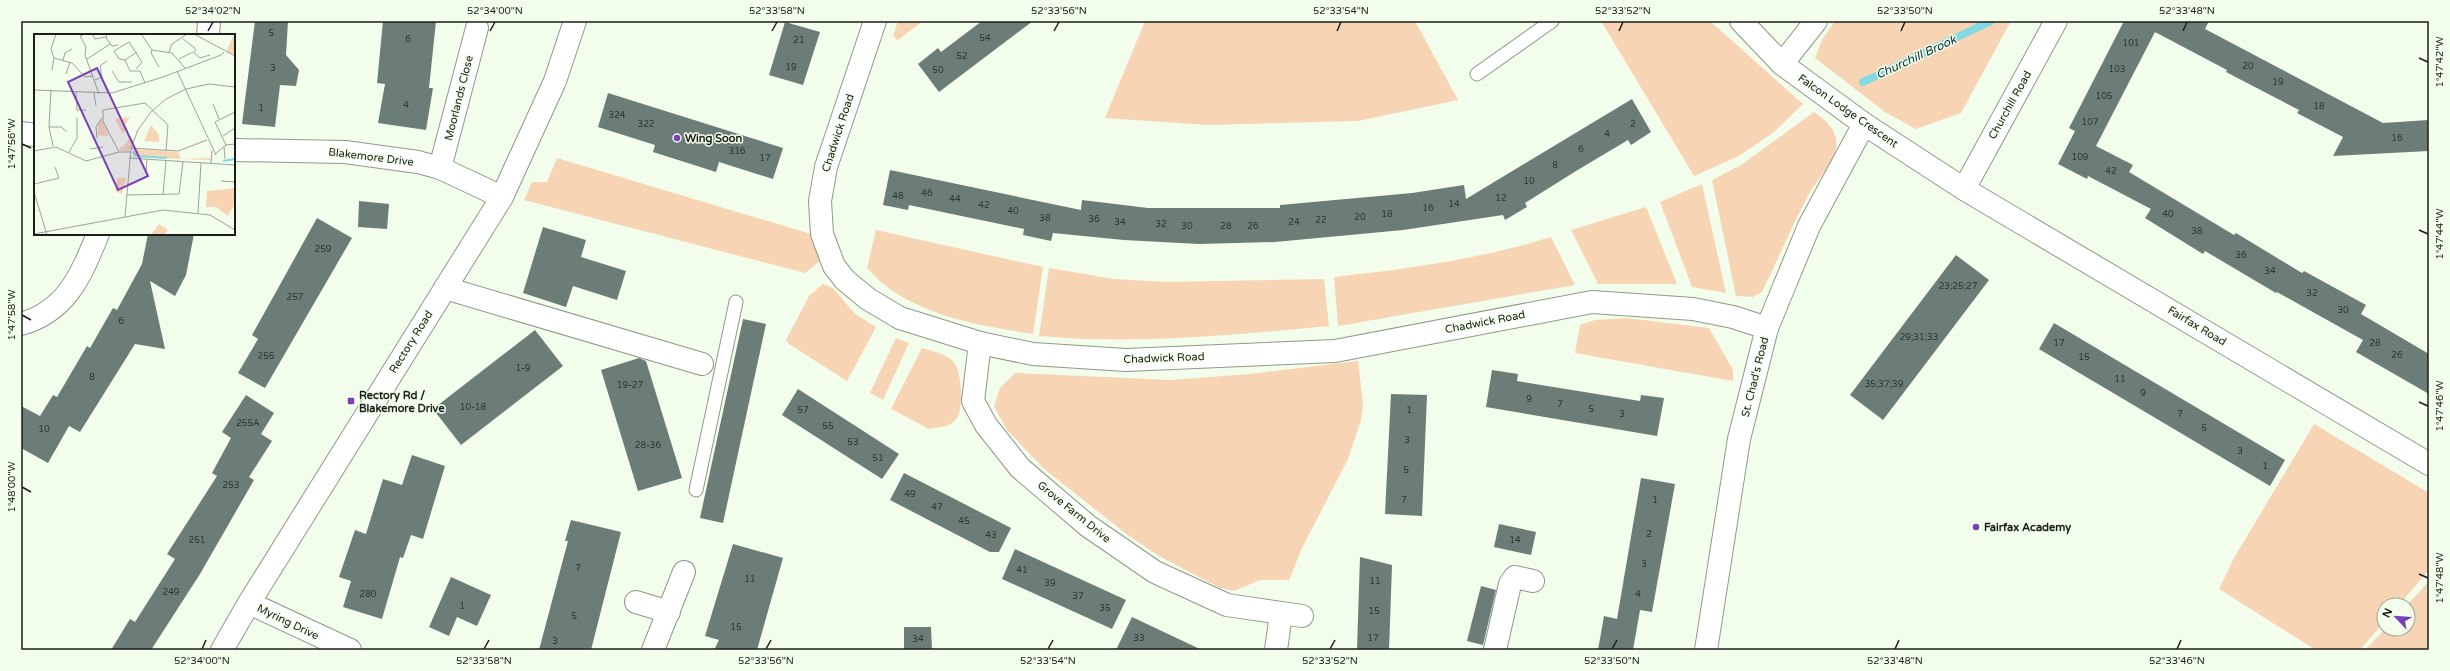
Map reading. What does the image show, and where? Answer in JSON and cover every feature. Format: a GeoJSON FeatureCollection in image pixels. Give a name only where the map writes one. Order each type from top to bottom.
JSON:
{"type":"FeatureCollection","features":[{"type":"Feature","properties":{"kind":"street"},"geometry":{"type":"LineString","coordinates":[[208,34],[209,21]]}},
{"type":"Feature","properties":{"kind":"street","name":"Rectory Road"},"geometry":{"type":"LineString","coordinates":[[222,650],[249,602],[502,197],[555,81],[575,21]]}},
{"type":"Feature","properties":{"kind":"street","name":"Chadwick Road"},"geometry":{"type":"LineString","coordinates":[[875,21],[826,167],[820,201],[822,234],[834,266],[868,299],[900,318],[980,343],[1033,354],[1126,360],[1335,350],[1592,302],[1693,309],[1733,317],[1767,328]]}},
{"type":"Feature","properties":{"kind":"street","name":"Falcon Lodge Crescent"},"geometry":{"type":"LineString","coordinates":[[1741,21],[1782,64],[1864,124],[1964,189]]}},
{"type":"Feature","properties":{"kind":"street"},"geometry":{"type":"LineString","coordinates":[[1782,64],[1816,21]]}},
{"type":"Feature","properties":{"kind":"street","name":"Churchill Road"},"geometry":{"type":"LineString","coordinates":[[1964,189],[2056,21]]}},
{"type":"Feature","properties":{"kind":"street","name":"Moorlands Close"},"geometry":{"type":"LineString","coordinates":[[440,168],[477,28]]}},
{"type":"Feature","properties":{"kind":"street","name":"St. Chad's Road"},"geometry":{"type":"LineString","coordinates":[[1706,650],[1739,439],[1767,328],[1809,226],[1864,124]]}},
{"type":"Feature","properties":{"kind":"street"},"geometry":{"type":"LineString","coordinates":[[21,133],[34,135]]}},
{"type":"Feature","properties":{"kind":"street","name":"Blakemore Drive"},"geometry":{"type":"LineString","coordinates":[[235,150],[345,152],[418,162],[440,168],[502,197]]}},
{"type":"Feature","properties":{"kind":"street","name":"Fairfax Road"},"geometry":{"type":"LineString","coordinates":[[1964,189],[2429,464]]}},
{"type":"Feature","properties":{"kind":"street"},"geometry":{"type":"LineString","coordinates":[[21,324],[34,320],[54,308],[73,287],[98,235]]}},
{"type":"Feature","properties":{"kind":"street"},"geometry":{"type":"LineString","coordinates":[[445,288],[702,364]]}},
{"type":"Feature","properties":{"kind":"street","name":"Grove Farm Drive"},"geometry":{"type":"LineString","coordinates":[[980,343],[973,402],[986,425],[1020,468],[1088,526],[1155,572],[1228,605],[1302,616]]}},
{"type":"Feature","properties":{"kind":"street"},"geometry":{"type":"LineString","coordinates":[[653,650],[684,572]]}},
{"type":"Feature","properties":{"kind":"street"},"geometry":{"type":"LineString","coordinates":[[1495,650],[1510,584],[1515,577],[1533,581]]}},
{"type":"Feature","properties":{"kind":"street","name":"Myring Drive"},"geometry":{"type":"LineString","coordinates":[[249,602],[350,650]]}},
{"type":"Feature","properties":{"kind":"street"},"geometry":{"type":"LineString","coordinates":[[636,602],[668,612]]}},
{"type":"Feature","properties":{"kind":"street"},"geometry":{"type":"LineString","coordinates":[[1276,650],[1281,614]]}},
{"type":"Feature","properties":{"kind":"lane"},"geometry":{"type":"LineString","coordinates":[[1477,74],[1552,21]]}},
{"type":"Feature","properties":{"kind":"lane"},"geometry":{"type":"LineString","coordinates":[[696,490],[736,302]]}},
{"type":"Feature","properties":{"kind":"lane"},"geometry":{"type":"LineString","coordinates":[[702,364],[722,371]]}},
{"type":"Feature","properties":{"kind":"shaded area"},"geometry":{"type":"Polygon","coordinates":[[[898,21],[923,21],[898,40],[893,36],[898,21]]]}},
{"type":"Feature","properties":{"kind":"shaded area"},"geometry":{"type":"Polygon","coordinates":[[[1145,21],[1415,21],[1458,100],[1358,121],[1208,125],[1105,118],[1145,21]]]}},
{"type":"Feature","properties":{"kind":"shaded area"},"geometry":{"type":"Polygon","coordinates":[[[1601,21],[1710,21],[1803,104],[1774,132],[1739,156],[1694,176],[1601,21]]]}},
{"type":"Feature","properties":{"kind":"shaded area"},"geometry":{"type":"Polygon","coordinates":[[[1835,21],[2011,21],[1961,113],[1916,129],[1885,112],[1815,58],[1823,38],[1835,21]]]}},
{"type":"Feature","properties":{"kind":"shaded area"},"geometry":{"type":"Polygon","coordinates":[[[1814,112],[1831,127],[1834,132],[1836,137],[1836,149],[1834,155],[1811,190],[1762,292],[1753,297],[1736,296],[1712,180],[1741,165],[1814,112]]]}},
{"type":"Feature","properties":{"kind":"shaded area"},"geometry":{"type":"Polygon","coordinates":[[[557,158],[811,234],[820,261],[805,273],[524,200],[532,182],[547,182],[557,158]]]}},
{"type":"Feature","properties":{"kind":"shaded area"},"geometry":{"type":"Polygon","coordinates":[[[1702,184],[1726,293],[1692,287],[1660,202],[1702,184]]]}},
{"type":"Feature","properties":{"kind":"shaded area"},"geometry":{"type":"Polygon","coordinates":[[[1646,207],[1677,284],[1598,284],[1571,230],[1646,207]]]}},
{"type":"Feature","properties":{"kind":"shaded area"},"geometry":{"type":"Polygon","coordinates":[[[876,230],[1043,267],[1033,334],[988,326],[943,315],[922,307],[901,296],[883,284],[867,268],[876,230]]]}},
{"type":"Feature","properties":{"kind":"shaded area"},"geometry":{"type":"Polygon","coordinates":[[[1551,237],[1575,285],[1338,326],[1334,277],[1443,262],[1524,245],[1551,237]]]}},
{"type":"Feature","properties":{"kind":"shaded area"},"geometry":{"type":"Polygon","coordinates":[[[1049,268],[1114,279],[1167,282],[1324,279],[1329,326],[1184,338],[1112,340],[1039,336],[1049,268]]]}},
{"type":"Feature","properties":{"kind":"shaded area"},"geometry":{"type":"Polygon","coordinates":[[[823,284],[833,288],[855,314],[876,327],[847,381],[789,344],[786,340],[809,296],[823,284]]]}},
{"type":"Feature","properties":{"kind":"shaded area"},"geometry":{"type":"Polygon","coordinates":[[[1627,318],[1709,328],[1733,370],[1733,381],[1575,353],[1580,325],[1595,320],[1627,318]]]}},
{"type":"Feature","properties":{"kind":"shaded area"},"geometry":{"type":"Polygon","coordinates":[[[896,338],[909,343],[883,400],[870,393],[896,338]]]}},
{"type":"Feature","properties":{"kind":"shaded area"},"geometry":{"type":"Polygon","coordinates":[[[922,348],[947,356],[956,366],[961,389],[961,406],[955,421],[945,426],[929,429],[891,409],[922,348]]]}},
{"type":"Feature","properties":{"kind":"shaded area"},"geometry":{"type":"Polygon","coordinates":[[[1358,361],[1363,404],[1361,420],[1348,459],[1302,548],[1289,580],[1260,580],[1234,591],[1220,588],[1159,556],[1125,533],[1043,468],[1007,430],[994,406],[1000,388],[1015,373],[1170,380],[1250,374],[1358,361]]]}},
{"type":"Feature","properties":{"kind":"shaded area"},"geometry":{"type":"Polygon","coordinates":[[[2314,424],[2429,493],[2429,570],[2406,597],[2376,597],[2376,631],[2360,650],[2316,650],[2219,589],[2234,558],[2314,424]]]}},
{"type":"Feature","properties":{"kind":"shaded area"},"geometry":{"type":"Polygon","coordinates":[[[2429,581],[2429,650],[2365,650],[2377,637],[2416,637],[2416,597],[2414,597],[2429,581]]]}},
{"type":"Feature","properties":{"kind":"building"},"geometry":{"type":"Polygon","coordinates":[[[255,21],[288,21],[286,55],[299,70],[296,86],[280,85],[275,127],[242,124],[255,21]]]}},
{"type":"Feature","properties":{"kind":"building"},"geometry":{"type":"Polygon","coordinates":[[[383,21],[436,21],[429,88],[433,88],[426,130],[378,123],[385,84],[377,83],[383,21]]]}},
{"type":"Feature","properties":{"kind":"building"},"geometry":{"type":"Polygon","coordinates":[[[982,21],[1033,21],[939,92],[918,64],[938,48],[941,52],[982,21]]]}},
{"type":"Feature","properties":{"kind":"building"},"geometry":{"type":"Polygon","coordinates":[[[2124,21],[2209,21],[2205,29],[2383,123],[2429,120],[2429,151],[2333,156],[2343,137],[2297,113],[2299,110],[2226,72],[2227,70],[2155,32],[2096,146],[2133,165],[2129,172],[2234,235],[2236,233],[2302,273],[2304,271],[2366,305],[2361,314],[2429,354],[2429,394],[2356,352],[2363,340],[2277,292],[2276,293],[2205,251],[2203,254],[2145,218],[2151,209],[2088,176],[2087,179],[2058,164],[2075,131],[2069,128],[2124,21]]]}},
{"type":"Feature","properties":{"kind":"building"},"geometry":{"type":"Polygon","coordinates":[[[785,22],[820,32],[803,85],[769,75],[785,22]]]}},
{"type":"Feature","properties":{"kind":"building"},"geometry":{"type":"Polygon","coordinates":[[[608,93],[783,148],[773,179],[719,162],[716,172],[653,152],[655,145],[598,127],[608,93]]]}},
{"type":"Feature","properties":{"kind":"building"},"geometry":{"type":"Polygon","coordinates":[[[1632,99],[1651,132],[1631,145],[1628,140],[1576,171],[1525,203],[1527,207],[1505,220],[1503,215],[1403,230],[1275,242],[1199,244],[1124,240],[1053,233],[1051,241],[1023,235],[1024,229],[909,205],[908,210],[883,205],[890,170],[1081,210],[1082,200],[1148,208],[1280,208],[1280,205],[1412,193],[1464,185],[1466,199],[1632,99]]]}},
{"type":"Feature","properties":{"kind":"building"},"geometry":{"type":"Polygon","coordinates":[[[359,201],[389,204],[387,229],[358,227],[359,201]]]}},
{"type":"Feature","properties":{"kind":"building"},"geometry":{"type":"Polygon","coordinates":[[[317,218],[352,238],[265,388],[238,373],[258,339],[252,335],[317,218]]]}},
{"type":"Feature","properties":{"kind":"building"},"geometry":{"type":"Polygon","coordinates":[[[543,227],[586,240],[581,257],[626,271],[617,300],[573,286],[566,307],[523,293],[543,227]]]}},
{"type":"Feature","properties":{"kind":"building"},"geometry":{"type":"Polygon","coordinates":[[[148,235],[194,235],[186,275],[175,296],[150,281],[165,349],[135,344],[80,432],[69,426],[48,463],[21,448],[21,406],[40,416],[53,395],[57,397],[87,346],[90,348],[113,308],[117,310],[142,264],[148,235]]]}},
{"type":"Feature","properties":{"kind":"building"},"geometry":{"type":"Polygon","coordinates":[[[1956,255],[1989,280],[1883,420],[1850,395],[1956,255]]]}},
{"type":"Feature","properties":{"kind":"building"},"geometry":{"type":"Polygon","coordinates":[[[743,319],[766,324],[723,523],[700,518],[743,319]]]}},
{"type":"Feature","properties":{"kind":"building"},"geometry":{"type":"Polygon","coordinates":[[[2054,323],[2285,460],[2270,486],[2039,349],[2054,323]]]}},
{"type":"Feature","properties":{"kind":"building"},"geometry":{"type":"Polygon","coordinates":[[[535,330],[563,366],[461,445],[433,409],[535,330]]]}},
{"type":"Feature","properties":{"kind":"building"},"geometry":{"type":"Polygon","coordinates":[[[639,358],[646,361],[682,478],[638,491],[601,370],[639,358]]]}},
{"type":"Feature","properties":{"kind":"building"},"geometry":{"type":"Polygon","coordinates":[[[1492,370],[1518,374],[1517,381],[1640,401],[1641,395],[1664,398],[1657,436],[1486,407],[1492,370]]]}},
{"type":"Feature","properties":{"kind":"building"},"geometry":{"type":"Polygon","coordinates":[[[798,389],[899,454],[882,479],[782,415],[798,389]]]}},
{"type":"Feature","properties":{"kind":"building"},"geometry":{"type":"Polygon","coordinates":[[[1391,394],[1427,395],[1422,516],[1385,514],[1391,394]]]}},
{"type":"Feature","properties":{"kind":"building"},"geometry":{"type":"Polygon","coordinates":[[[246,395],[274,413],[261,434],[272,441],[249,477],[254,480],[200,574],[151,650],[111,650],[130,619],[135,622],[175,559],[167,554],[217,476],[212,473],[231,438],[222,432],[246,395]]]}},
{"type":"Feature","properties":{"kind":"building"},"geometry":{"type":"Polygon","coordinates":[[[412,455],[445,466],[423,539],[411,535],[403,558],[400,557],[382,619],[343,607],[351,581],[339,577],[355,530],[366,534],[383,479],[402,485],[412,455]]]}},
{"type":"Feature","properties":{"kind":"building"},"geometry":{"type":"Polygon","coordinates":[[[904,473],[1011,528],[999,552],[990,552],[890,500],[904,473]]]}},
{"type":"Feature","properties":{"kind":"building"},"geometry":{"type":"Polygon","coordinates":[[[1641,478],[1675,484],[1652,612],[1640,610],[1633,650],[1598,650],[1604,616],[1617,619],[1641,478]]]}},
{"type":"Feature","properties":{"kind":"building"},"geometry":{"type":"Polygon","coordinates":[[[571,520],[621,532],[591,650],[539,650],[568,541],[565,541],[571,520]]]}},
{"type":"Feature","properties":{"kind":"building"},"geometry":{"type":"Polygon","coordinates":[[[1499,524],[1536,532],[1531,555],[1494,547],[1499,524]]]}},
{"type":"Feature","properties":{"kind":"building"},"geometry":{"type":"Polygon","coordinates":[[[733,544],[783,558],[757,650],[714,650],[719,640],[705,636],[733,544]]]}},
{"type":"Feature","properties":{"kind":"building"},"geometry":{"type":"Polygon","coordinates":[[[1015,549],[1126,600],[1112,629],[1002,579],[1015,549]]]}},
{"type":"Feature","properties":{"kind":"building"},"geometry":{"type":"Polygon","coordinates":[[[1360,557],[1392,565],[1389,650],[1357,650],[1360,557]]]}},
{"type":"Feature","properties":{"kind":"building"},"geometry":{"type":"Polygon","coordinates":[[[451,577],[491,595],[477,626],[457,617],[449,636],[429,627],[451,577]]]}},
{"type":"Feature","properties":{"kind":"building"},"geometry":{"type":"Polygon","coordinates":[[[1481,586],[1496,590],[1483,645],[1467,641],[1481,586]]]}},
{"type":"Feature","properties":{"kind":"building"},"geometry":{"type":"Polygon","coordinates":[[[1132,617],[1202,650],[1116,650],[1132,617]]]}},
{"type":"Feature","properties":{"kind":"building"},"geometry":{"type":"Polygon","coordinates":[[[904,627],[931,627],[932,650],[904,650],[904,627]]]}},
{"type":"Feature","properties":{"kind":"waterway","name":"Churchill Brook"},"geometry":{"type":"LineString","coordinates":[[1863,82],[1991,21]]}},
{"type":"Feature","properties":{"kind":"place","name":"Wing Soon"},"geometry":{"type":"Point","coordinates":[677,138]}},
{"type":"Feature","properties":{"kind":"place","name":"Rectory Rd / Blakemore Drive"},"geometry":{"type":"Point","coordinates":[351,401]}},
{"type":"Feature","properties":{"kind":"place","name":"Fairfax Academy"},"geometry":{"type":"Point","coordinates":[1976,527]}}]}
